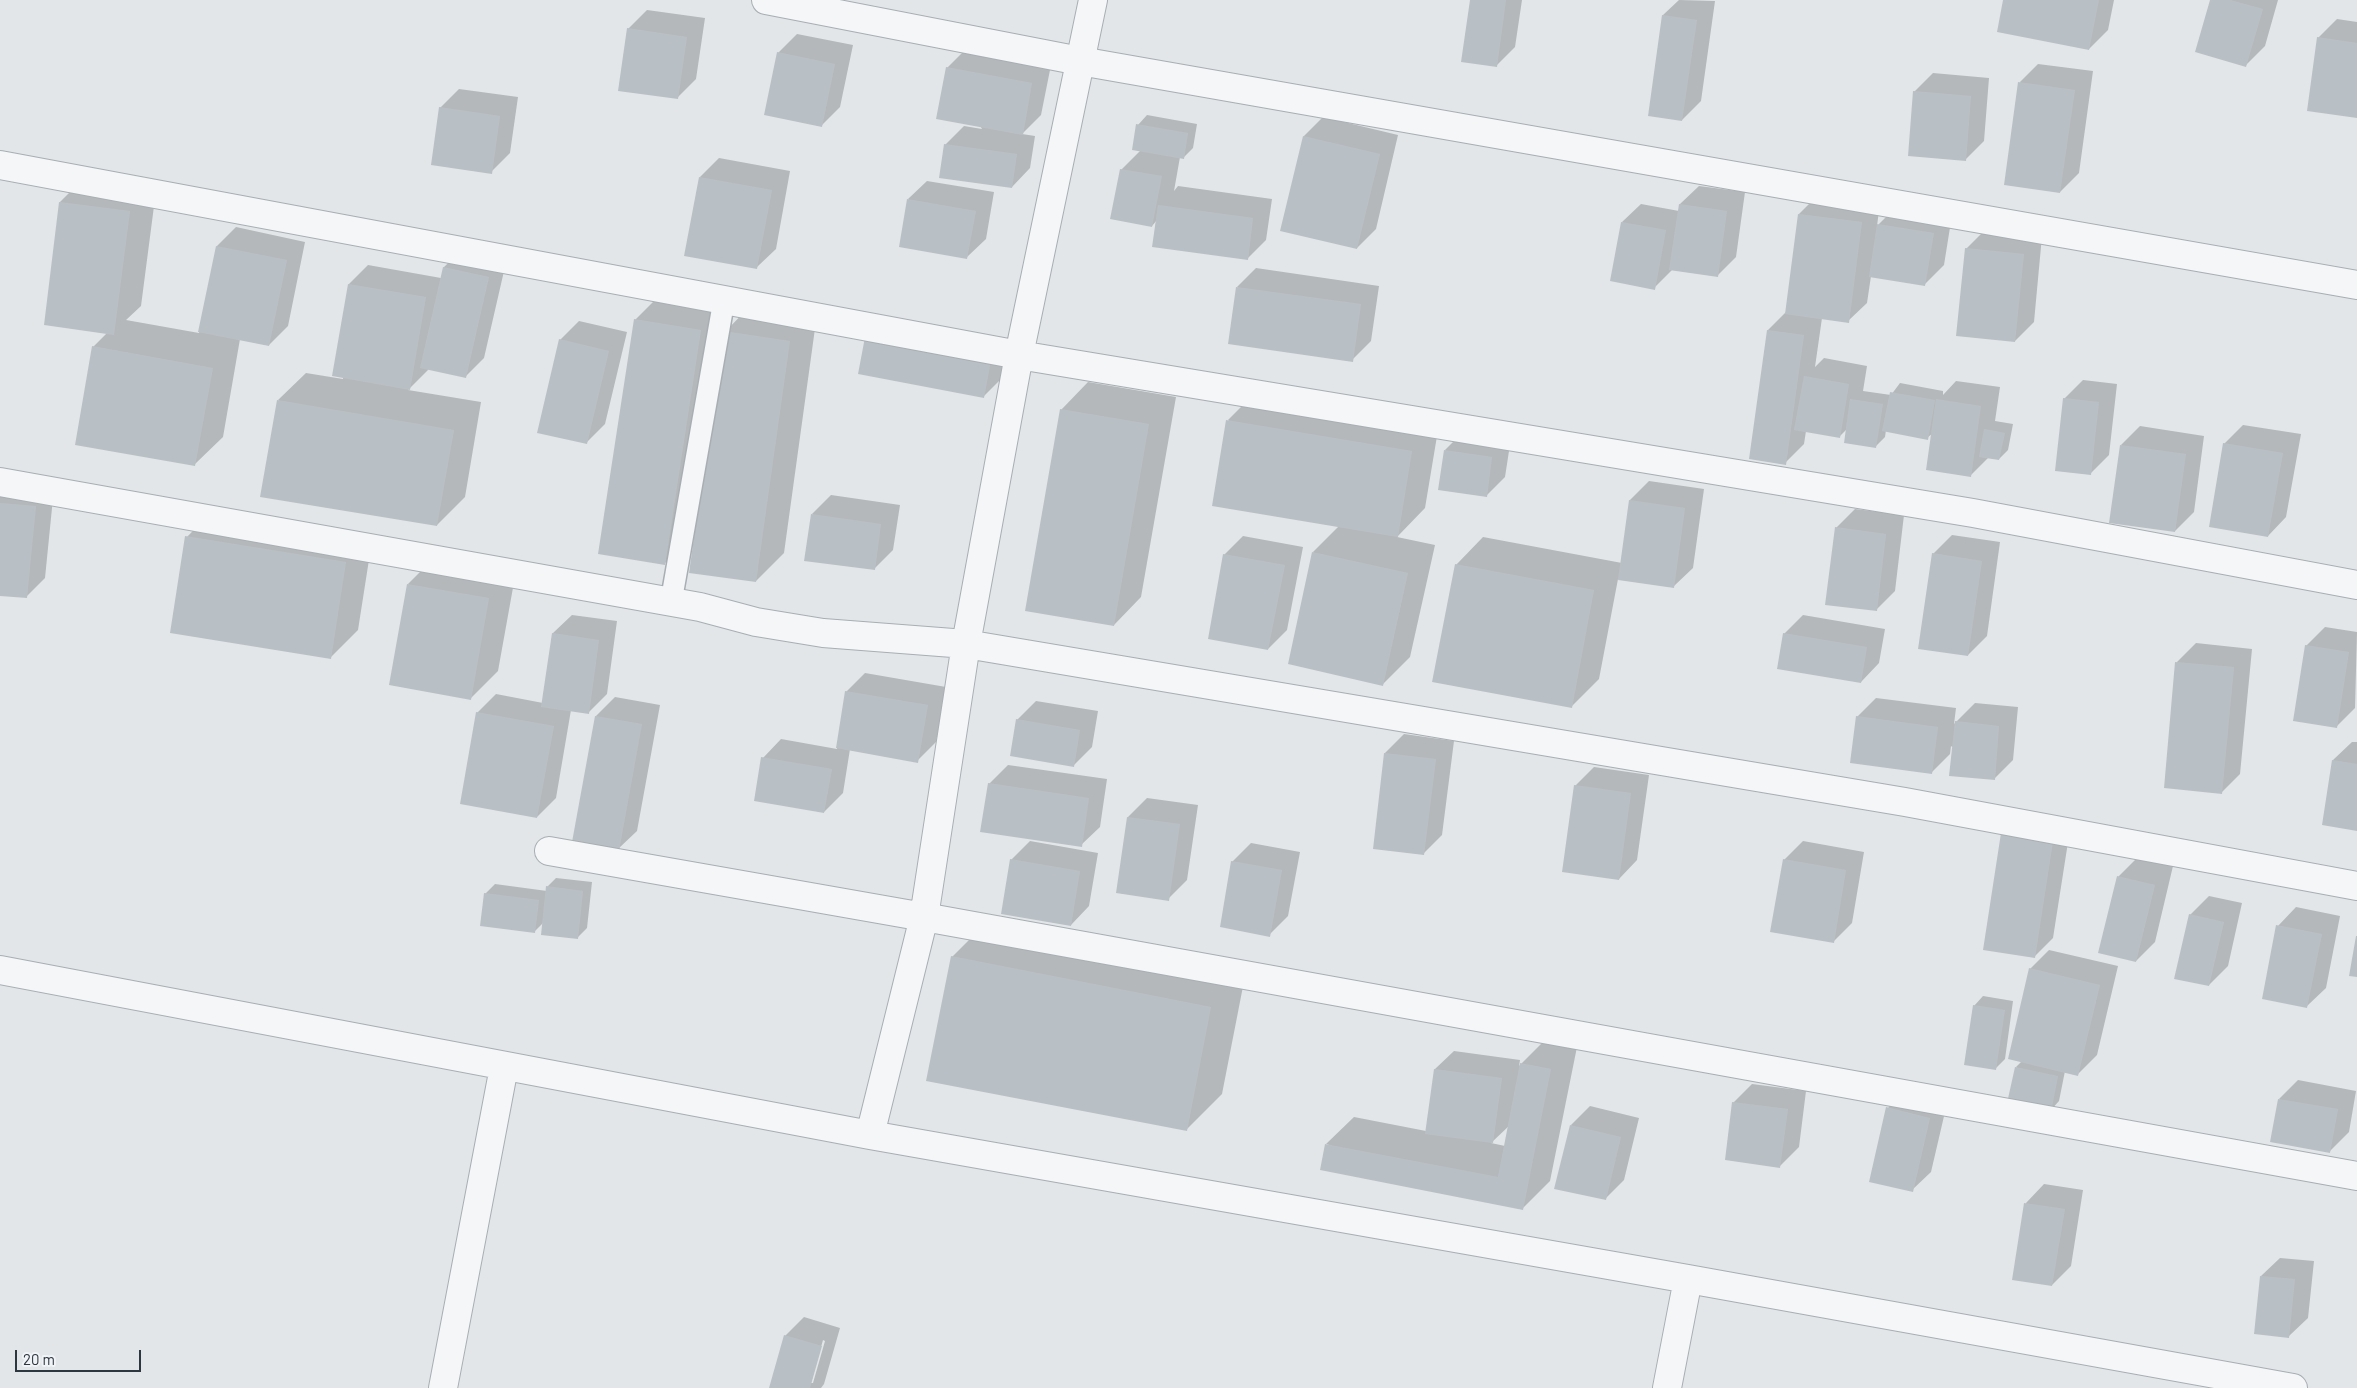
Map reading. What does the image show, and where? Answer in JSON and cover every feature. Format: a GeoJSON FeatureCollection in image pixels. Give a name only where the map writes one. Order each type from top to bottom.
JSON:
{"type":"FeatureCollection","features":[{"type":"Feature","properties":{"kind":"street"},"geometry":{"type":"LineString","coordinates":[[766,0],[1080,61],[2357,285]]}},
{"type":"Feature","properties":{"kind":"street"},"geometry":{"type":"LineString","coordinates":[[870,1135],[924,917],[966,644],[1019,355],[1093,0]]}},
{"type":"Feature","properties":{"kind":"street"},"geometry":{"type":"LineString","coordinates":[[0,165],[1019,355],[1974,513],[2357,584]]}},
{"type":"Feature","properties":{"kind":"street"},"geometry":{"type":"LineString","coordinates":[[0,482],[700,607],[756,622],[823,633],[966,644],[1896,800],[2357,886]]}},
{"type":"Feature","properties":{"kind":"street"},"geometry":{"type":"LineString","coordinates":[[549,852],[924,917],[2357,1176]]}},
{"type":"Feature","properties":{"kind":"street"},"geometry":{"type":"LineString","coordinates":[[0,970],[870,1135],[1688,1278],[2293,1388]]}},
{"type":"Feature","properties":{"kind":"street"},"geometry":{"type":"LineString","coordinates":[[443,1388],[504,1067]]}},
{"type":"Feature","properties":{"kind":"street"},"geometry":{"type":"LineString","coordinates":[[1667,1388],[1688,1278]]}},
{"type":"Feature","properties":{"kind":"lane"},"geometry":{"type":"LineString","coordinates":[[671,602],[724,300]]}},
{"type":"Feature","properties":{"kind":"building"},"geometry":{"type":"Polygon","coordinates":[[[1470,0],[1506,0],[1497,67],[1461,62],[1470,0]]]}},
{"type":"Feature","properties":{"kind":"building"},"geometry":{"type":"Polygon","coordinates":[[[2003,0],[2099,0],[2089,50],[1997,32],[2003,0]]]}},
{"type":"Feature","properties":{"kind":"building"},"geometry":{"type":"Polygon","coordinates":[[[2210,0],[2230,0],[2263,9],[2246,67],[2195,52],[2210,0]]]}},
{"type":"Feature","properties":{"kind":"building"},"geometry":{"type":"Polygon","coordinates":[[[1662,15],[1697,20],[1682,121],[1648,116],[1662,15]]]}},
{"type":"Feature","properties":{"kind":"building"},"geometry":{"type":"Polygon","coordinates":[[[627,28],[687,37],[678,99],[618,91],[627,28]]]}},
{"type":"Feature","properties":{"kind":"building"},"geometry":{"type":"Polygon","coordinates":[[[2317,37],[2357,43],[2357,118],[2307,111],[2317,37]]]}},
{"type":"Feature","properties":{"kind":"building"},"geometry":{"type":"Polygon","coordinates":[[[777,52],[835,64],[822,127],[764,115],[777,52]]]}},
{"type":"Feature","properties":{"kind":"building"},"geometry":{"type":"Polygon","coordinates":[[[946,67],[1032,83],[1023,135],[936,119],[946,67]]]}},
{"type":"Feature","properties":{"kind":"building"},"geometry":{"type":"Polygon","coordinates":[[[2018,82],[2075,90],[2060,193],[2004,185],[2018,82]]]}},
{"type":"Feature","properties":{"kind":"building"},"geometry":{"type":"Polygon","coordinates":[[[1913,91],[1971,96],[1966,161],[1908,156],[1913,91]]]}},
{"type":"Feature","properties":{"kind":"building"},"geometry":{"type":"Polygon","coordinates":[[[439,107],[500,116],[492,174],[431,165],[439,107]]]}},
{"type":"Feature","properties":{"kind":"building"},"geometry":{"type":"Polygon","coordinates":[[[1136,124],[1188,133],[1184,159],[1132,150],[1136,124]]]}},
{"type":"Feature","properties":{"kind":"building"},"geometry":{"type":"Polygon","coordinates":[[[1303,136],[1380,154],[1357,249],[1280,231],[1303,136]]]}},
{"type":"Feature","properties":{"kind":"building"},"geometry":{"type":"Polygon","coordinates":[[[944,144],[1017,154],[1012,188],[939,178],[944,144]]]}},
{"type":"Feature","properties":{"kind":"building"},"geometry":{"type":"Polygon","coordinates":[[[1120,169],[1162,176],[1152,227],[1110,219],[1120,169]]]}},
{"type":"Feature","properties":{"kind":"building"},"geometry":{"type":"Polygon","coordinates":[[[699,177],[772,190],[757,269],[684,256],[699,177]]]}},
{"type":"Feature","properties":{"kind":"building"},"geometry":{"type":"Polygon","coordinates":[[[907,199],[976,211],[967,259],[899,247],[907,199]]]}},
{"type":"Feature","properties":{"kind":"building"},"geometry":{"type":"Polygon","coordinates":[[[59,202],[130,211],[114,335],[44,325],[59,202]]]}},
{"type":"Feature","properties":{"kind":"building"},"geometry":{"type":"Polygon","coordinates":[[[1679,204],[1727,211],[1718,277],[1669,270],[1679,204]]]}},
{"type":"Feature","properties":{"kind":"building"},"geometry":{"type":"Polygon","coordinates":[[[1158,205],[1253,218],[1248,260],[1152,247],[1158,205]]]}},
{"type":"Feature","properties":{"kind":"building"},"geometry":{"type":"Polygon","coordinates":[[[1798,214],[1862,222],[1849,323],[1785,314],[1798,214]]]}},
{"type":"Feature","properties":{"kind":"building"},"geometry":{"type":"Polygon","coordinates":[[[1621,222],[1666,230],[1655,290],[1610,281],[1621,222]]]}},
{"type":"Feature","properties":{"kind":"building"},"geometry":{"type":"Polygon","coordinates":[[[1877,224],[1934,233],[1925,286],[1869,277],[1877,224]]]}},
{"type":"Feature","properties":{"kind":"building"},"geometry":{"type":"Polygon","coordinates":[[[216,246],[287,260],[269,346],[198,332],[216,246]]]}},
{"type":"Feature","properties":{"kind":"building"},"geometry":{"type":"Polygon","coordinates":[[[1965,248],[2024,254],[2015,342],[1956,336],[1965,248]]]}},
{"type":"Feature","properties":{"kind":"building"},"geometry":{"type":"Polygon","coordinates":[[[443,267],[489,277],[466,378],[420,368],[443,267]]]}},
{"type":"Feature","properties":{"kind":"building"},"geometry":{"type":"Polygon","coordinates":[[[348,284],[426,297],[410,390],[332,376],[348,284]]]}},
{"type":"Feature","properties":{"kind":"building"},"geometry":{"type":"Polygon","coordinates":[[[1236,287],[1361,304],[1353,362],[1228,344],[1236,287]]]}},
{"type":"Feature","properties":{"kind":"building"},"geometry":{"type":"Polygon","coordinates":[[[634,319],[701,330],[665,565],[598,554],[634,319]]]}},
{"type":"Feature","properties":{"kind":"building"},"geometry":{"type":"Polygon","coordinates":[[[1767,330],[1804,335],[1786,465],[1749,459],[1767,330]]]}},
{"type":"Feature","properties":{"kind":"building"},"geometry":{"type":"Polygon","coordinates":[[[723,331],[790,341],[756,582],[689,573],[723,331]]]}},
{"type":"Feature","properties":{"kind":"building"},"geometry":{"type":"Polygon","coordinates":[[[865,337],[991,360],[984,398],[858,374],[865,337]]]}},
{"type":"Feature","properties":{"kind":"building"},"geometry":{"type":"Polygon","coordinates":[[[559,339],[609,351],[587,444],[537,433],[559,339]]]}},
{"type":"Feature","properties":{"kind":"building"},"geometry":{"type":"Polygon","coordinates":[[[92,346],[213,368],[195,466],[75,445],[92,346]]]}},
{"type":"Feature","properties":{"kind":"building"},"geometry":{"type":"Polygon","coordinates":[[[1804,376],[1849,384],[1840,438],[1794,430],[1804,376]]]}},
{"type":"Feature","properties":{"kind":"building"},"geometry":{"type":"Polygon","coordinates":[[[1890,392],[1935,400],[1928,440],[1882,431],[1890,392]]]}},
{"type":"Feature","properties":{"kind":"building"},"geometry":{"type":"Polygon","coordinates":[[[2063,398],[2099,402],[2091,475],[2055,471],[2063,398]]]}},
{"type":"Feature","properties":{"kind":"building"},"geometry":{"type":"Polygon","coordinates":[[[1850,399],[1883,404],[1876,448],[1844,443],[1850,399]]]}},
{"type":"Feature","properties":{"kind":"building"},"geometry":{"type":"Polygon","coordinates":[[[1936,399],[1981,406],[1971,477],[1926,470],[1936,399]]]}},
{"type":"Feature","properties":{"kind":"building"},"geometry":{"type":"Polygon","coordinates":[[[277,400],[454,430],[437,526],[260,497],[277,400]]]}},
{"type":"Feature","properties":{"kind":"building"},"geometry":{"type":"Polygon","coordinates":[[[1060,409],[1149,424],[1114,626],[1025,611],[1060,409]]]}},
{"type":"Feature","properties":{"kind":"building"},"geometry":{"type":"Polygon","coordinates":[[[1226,420],[1412,451],[1398,537],[1212,506],[1226,420]]]}},
{"type":"Feature","properties":{"kind":"building"},"geometry":{"type":"Polygon","coordinates":[[[1984,429],[2005,433],[1999,460],[1979,457],[1984,429]]]}},
{"type":"Feature","properties":{"kind":"building"},"geometry":{"type":"Polygon","coordinates":[[[2223,443],[2283,453],[2268,537],[2209,527],[2223,443]]]}},
{"type":"Feature","properties":{"kind":"building"},"geometry":{"type":"Polygon","coordinates":[[[2120,445],[2186,454],[2175,532],[2109,523],[2120,445]]]}},
{"type":"Feature","properties":{"kind":"building"},"geometry":{"type":"Polygon","coordinates":[[[1444,450],[1492,457],[1487,497],[1438,490],[1444,450]]]}},
{"type":"Feature","properties":{"kind":"building"},"geometry":{"type":"Polygon","coordinates":[[[1629,500],[1685,508],[1674,588],[1618,580],[1629,500]]]}},
{"type":"Feature","properties":{"kind":"building"},"geometry":{"type":"Polygon","coordinates":[[[0,503],[36,506],[27,598],[0,596],[0,503]]]}},
{"type":"Feature","properties":{"kind":"building"},"geometry":{"type":"Polygon","coordinates":[[[811,514],[881,524],[875,570],[804,561],[811,514]]]}},
{"type":"Feature","properties":{"kind":"building"},"geometry":{"type":"Polygon","coordinates":[[[1835,527],[1886,534],[1877,611],[1825,605],[1835,527]]]}},
{"type":"Feature","properties":{"kind":"building"},"geometry":{"type":"Polygon","coordinates":[[[185,536],[346,562],[331,659],[170,633],[185,536]]]}},
{"type":"Feature","properties":{"kind":"building"},"geometry":{"type":"Polygon","coordinates":[[[1312,552],[1408,573],[1383,686],[1288,664],[1312,552]]]}},
{"type":"Feature","properties":{"kind":"building"},"geometry":{"type":"Polygon","coordinates":[[[1932,553],[1982,561],[1968,656],[1918,649],[1932,553]]]}},
{"type":"Feature","properties":{"kind":"building"},"geometry":{"type":"Polygon","coordinates":[[[1223,554],[1285,565],[1268,650],[1208,639],[1223,554]]]}},
{"type":"Feature","properties":{"kind":"building"},"geometry":{"type":"Polygon","coordinates":[[[1455,564],[1594,590],[1572,708],[1432,682],[1455,564]]]}},
{"type":"Feature","properties":{"kind":"building"},"geometry":{"type":"Polygon","coordinates":[[[407,584],[489,598],[471,700],[389,685],[407,584]]]}},
{"type":"Feature","properties":{"kind":"building"},"geometry":{"type":"Polygon","coordinates":[[[552,633],[599,640],[589,714],[541,707],[552,633]]]}},
{"type":"Feature","properties":{"kind":"building"},"geometry":{"type":"Polygon","coordinates":[[[1783,633],[1867,647],[1861,683],[1777,669],[1783,633]]]}},
{"type":"Feature","properties":{"kind":"building"},"geometry":{"type":"Polygon","coordinates":[[[2305,645],[2349,652],[2337,728],[2293,721],[2305,645]]]}},
{"type":"Feature","properties":{"kind":"building"},"geometry":{"type":"Polygon","coordinates":[[[2175,662],[2234,667],[2222,794],[2164,788],[2175,662]]]}},
{"type":"Feature","properties":{"kind":"building"},"geometry":{"type":"Polygon","coordinates":[[[845,691],[928,705],[918,763],[836,748],[845,691]]]}},
{"type":"Feature","properties":{"kind":"building"},"geometry":{"type":"Polygon","coordinates":[[[476,712],[554,726],[537,818],[460,804],[476,712]]]}},
{"type":"Feature","properties":{"kind":"building"},"geometry":{"type":"Polygon","coordinates":[[[595,716],[642,724],[619,851],[572,842],[595,716]]]}},
{"type":"Feature","properties":{"kind":"building"},"geometry":{"type":"Polygon","coordinates":[[[1856,716],[1938,727],[1932,774],[1850,763],[1856,716]]]}},
{"type":"Feature","properties":{"kind":"building"},"geometry":{"type":"Polygon","coordinates":[[[1016,719],[1080,730],[1074,767],[1010,756],[1016,719]]]}},
{"type":"Feature","properties":{"kind":"building"},"geometry":{"type":"Polygon","coordinates":[[[1955,721],[1999,726],[1995,780],[1949,776],[1955,721]]]}},
{"type":"Feature","properties":{"kind":"building"},"geometry":{"type":"Polygon","coordinates":[[[1384,753],[1436,759],[1424,855],[1373,849],[1384,753]]]}},
{"type":"Feature","properties":{"kind":"building"},"geometry":{"type":"Polygon","coordinates":[[[761,757],[832,769],[824,813],[754,801],[761,757]]]}},
{"type":"Feature","properties":{"kind":"building"},"geometry":{"type":"Polygon","coordinates":[[[2332,760],[2357,764],[2357,831],[2322,825],[2332,760]]]}},
{"type":"Feature","properties":{"kind":"building"},"geometry":{"type":"Polygon","coordinates":[[[988,783],[1089,798],[1082,847],[980,832],[988,783]]]}},
{"type":"Feature","properties":{"kind":"building"},"geometry":{"type":"Polygon","coordinates":[[[1574,785],[1631,793],[1619,880],[1562,872],[1574,785]]]}},
{"type":"Feature","properties":{"kind":"building"},"geometry":{"type":"Polygon","coordinates":[[[1127,817],[1180,824],[1169,901],[1116,893],[1127,817]]]}},
{"type":"Feature","properties":{"kind":"building"},"geometry":{"type":"Polygon","coordinates":[[[2001,833],[2053,841],[2035,958],[1983,950],[2001,833]]]}},
{"type":"Feature","properties":{"kind":"building"},"geometry":{"type":"Polygon","coordinates":[[[1010,859],[1080,871],[1071,926],[1001,914],[1010,859]]]}},
{"type":"Feature","properties":{"kind":"building"},"geometry":{"type":"Polygon","coordinates":[[[1783,859],[1846,870],[1834,943],[1770,932],[1783,859]]]}},
{"type":"Feature","properties":{"kind":"building"},"geometry":{"type":"Polygon","coordinates":[[[1231,861],[1282,870],[1270,937],[1220,927],[1231,861]]]}},
{"type":"Feature","properties":{"kind":"building"},"geometry":{"type":"Polygon","coordinates":[[[2117,876],[2155,885],[2136,962],[2098,953],[2117,876]]]}},
{"type":"Feature","properties":{"kind":"building"},"geometry":{"type":"Polygon","coordinates":[[[546,886],[583,891],[578,939],[541,935],[546,886]]]}},
{"type":"Feature","properties":{"kind":"building"},"geometry":{"type":"Polygon","coordinates":[[[484,893],[539,900],[535,933],[480,926],[484,893]]]}},
{"type":"Feature","properties":{"kind":"building"},"geometry":{"type":"Polygon","coordinates":[[[2189,914],[2224,922],[2209,986],[2174,979],[2189,914]]]}},
{"type":"Feature","properties":{"kind":"building"},"geometry":{"type":"Polygon","coordinates":[[[2276,925],[2322,934],[2307,1008],[2262,999],[2276,925]]]}},
{"type":"Feature","properties":{"kind":"building"},"geometry":{"type":"Polygon","coordinates":[[[2357,936],[2357,977],[2349,976],[2357,936]]]}},
{"type":"Feature","properties":{"kind":"building"},"geometry":{"type":"Polygon","coordinates":[[[951,956],[1211,1007],[1187,1131],[926,1081],[951,956]]]}},
{"type":"Feature","properties":{"kind":"building"},"geometry":{"type":"Polygon","coordinates":[[[2029,968],[2100,985],[2078,1076],[2008,1059],[2029,968]]]}},
{"type":"Feature","properties":{"kind":"building"},"geometry":{"type":"Polygon","coordinates":[[[1973,1005],[2005,1010],[1996,1070],[1964,1065],[1973,1005]]]}},
{"type":"Feature","properties":{"kind":"building"},"geometry":{"type":"Polygon","coordinates":[[[1520,1063],[1551,1069],[1523,1210],[1320,1170],[1325,1144],[1498,1177],[1520,1063]]]}},
{"type":"Feature","properties":{"kind":"building"},"geometry":{"type":"Polygon","coordinates":[[[2015,1067],[2058,1076],[2051,1112],[2007,1103],[2015,1067]]]}},
{"type":"Feature","properties":{"kind":"building"},"geometry":{"type":"Polygon","coordinates":[[[1434,1069],[1502,1078],[1493,1143],[1425,1134],[1434,1069]]]}},
{"type":"Feature","properties":{"kind":"building"},"geometry":{"type":"Polygon","coordinates":[[[2278,1099],[2338,1109],[2330,1153],[2270,1142],[2278,1099]]]}},
{"type":"Feature","properties":{"kind":"building"},"geometry":{"type":"Polygon","coordinates":[[[1732,1102],[1788,1109],[1780,1168],[1725,1160],[1732,1102]]]}},
{"type":"Feature","properties":{"kind":"building"},"geometry":{"type":"Polygon","coordinates":[[[1886,1107],[1930,1118],[1913,1192],[1869,1182],[1886,1107]]]}},
{"type":"Feature","properties":{"kind":"building"},"geometry":{"type":"Polygon","coordinates":[[[1570,1125],[1621,1137],[1606,1200],[1554,1189],[1570,1125]]]}},
{"type":"Feature","properties":{"kind":"building"},"geometry":{"type":"Polygon","coordinates":[[[2024,1203],[2065,1209],[2052,1286],[2012,1280],[2024,1203]]]}},
{"type":"Feature","properties":{"kind":"building"},"geometry":{"type":"Polygon","coordinates":[[[2260,1276],[2295,1279],[2289,1338],[2254,1334],[2260,1276]]]}},
{"type":"Feature","properties":{"kind":"building"},"geometry":{"type":"Polygon","coordinates":[[[784,1335],[822,1346],[810,1388],[769,1388],[784,1335]]]}}]}
